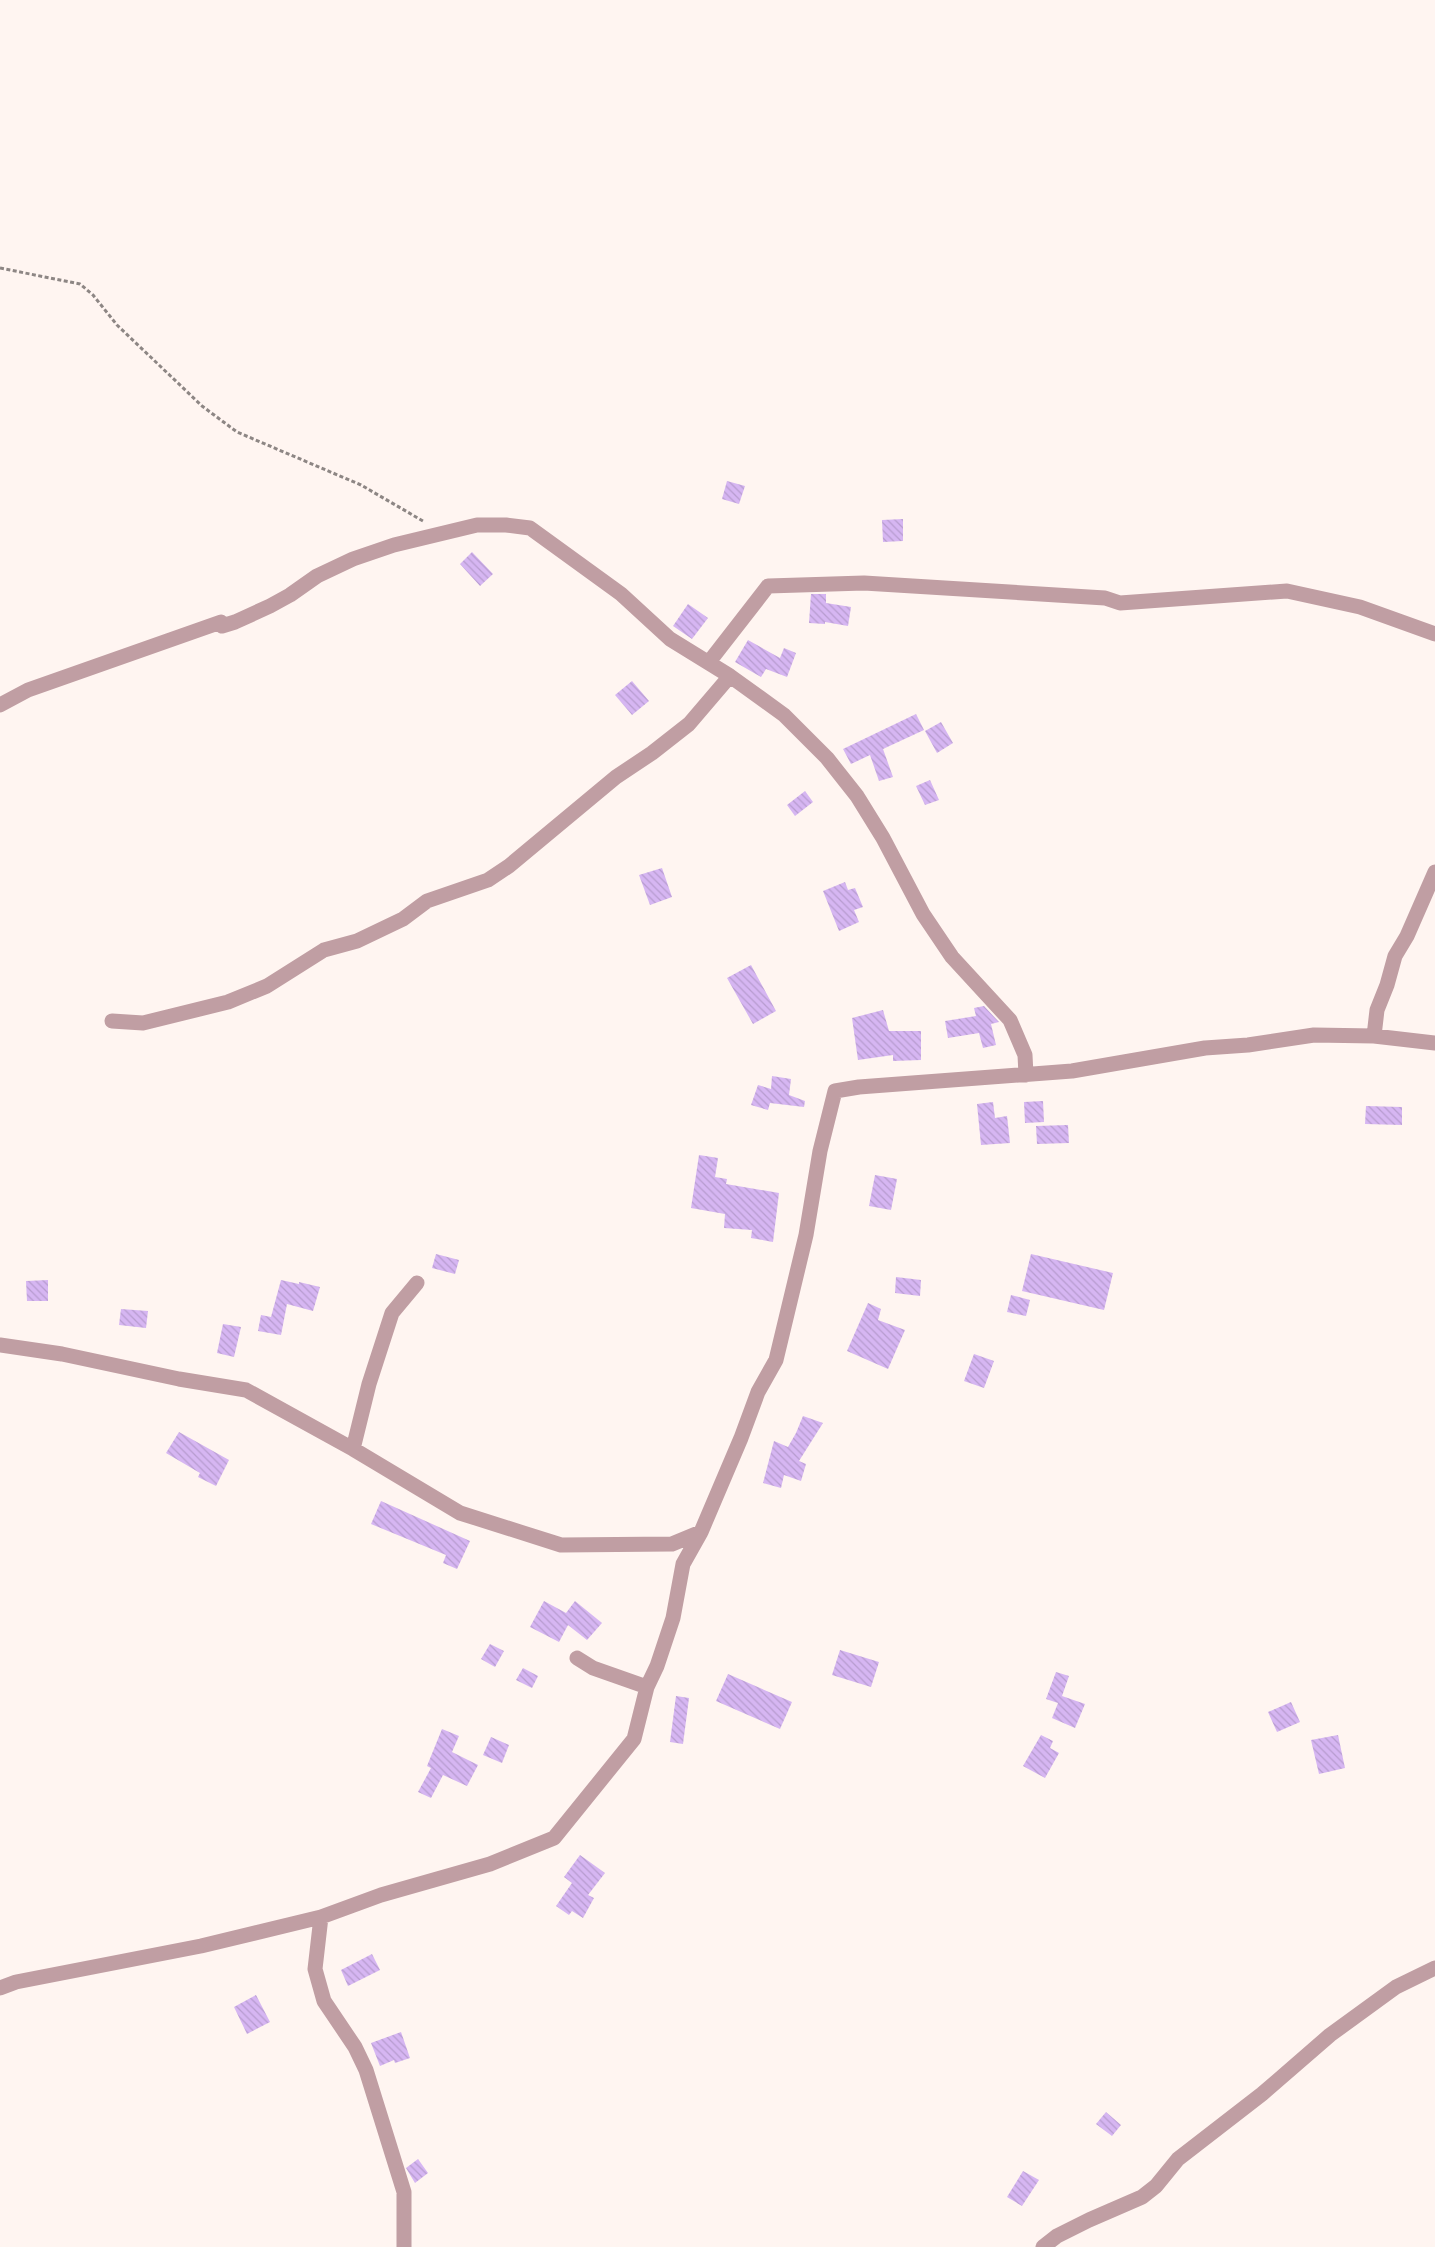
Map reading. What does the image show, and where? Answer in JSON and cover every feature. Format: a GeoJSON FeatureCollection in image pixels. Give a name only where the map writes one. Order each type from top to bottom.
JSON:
{"type":"FeatureCollection","features":[{"type":"Feature","properties":{"kind":"street"},"geometry":{"type":"LineString","coordinates":[[0,706],[28,690],[221,624],[236,622],[290,595],[317,576],[353,559],[394,545],[477,525],[506,525],[530,528],[621,594],[670,639],[730,676],[784,715],[827,758],[857,796],[883,838],[923,914],[952,957],[1010,1020],[1025,1055],[1026,1075]]}},
{"type":"Feature","properties":{"kind":"street"},"geometry":{"type":"LineString","coordinates":[[708,662],[768,586],[864,583],[1105,598],[1120,603],[1287,591],[1360,608],[1435,634]]}},
{"type":"Feature","properties":{"kind":"street"},"geometry":{"type":"LineString","coordinates":[[112,1021],[143,1023],[228,1002],[267,986],[324,950],[357,941],[403,919],[428,901],[488,880],[509,866],[616,777],[652,753],[689,724],[730,676]]}},
{"type":"Feature","properties":{"kind":"street"},"geometry":{"type":"LineString","coordinates":[[1374,1036],[1377,1010],[1388,985],[1395,956],[1407,936],[1435,872]]}},
{"type":"Feature","properties":{"kind":"street"},"geometry":{"type":"LineString","coordinates":[[0,1988],[16,1982],[201,1946],[321,1917],[381,1895],[490,1864],[554,1838],[634,1738],[647,1686],[657,1666],[673,1618],[683,1564],[701,1532],[741,1438],[758,1392],[776,1360],[806,1235],[820,1151],[835,1092],[859,1087],[1072,1071],[1206,1048],[1248,1045],[1314,1035],[1374,1036],[1435,1042]]}},
{"type":"Feature","properties":{"kind":"street"},"geometry":{"type":"LineString","coordinates":[[353,1449],[369,1384],[392,1313],[417,1283]]}},
{"type":"Feature","properties":{"kind":"street"},"geometry":{"type":"LineString","coordinates":[[0,1346],[62,1354],[180,1379],[246,1390],[353,1449],[460,1513],[561,1545],[672,1544],[701,1532]]}},
{"type":"Feature","properties":{"kind":"street"},"geometry":{"type":"LineString","coordinates":[[577,1658],[593,1668],[647,1686]]}},
{"type":"Feature","properties":{"kind":"street"},"geometry":{"type":"LineString","coordinates":[[321,1917],[315,1969],[324,2002],[355,2047],[366,2070],[404,2192],[404,2247]]}},
{"type":"Feature","properties":{"kind":"street"},"geometry":{"type":"LineString","coordinates":[[1043,2247],[1057,2236],[1142,2197],[1156,2186],[1178,2159],[1262,2094],[1330,2035],[1396,1987],[1435,1968]]}},
{"type":"Feature","properties":{"kind":"path"},"geometry":{"type":"LineString","coordinates":[[0,268],[80,284],[93,295],[117,325],[202,406],[237,432],[362,485],[443,533]]}},
{"type":"Feature","properties":{"kind":"building"},"geometry":{"type":"Polygon","coordinates":[[[727,481],[745,486],[739,504],[722,499],[727,481]]]}},
{"type":"Feature","properties":{"kind":"building"},"geometry":{"type":"Polygon","coordinates":[[[903,519],[903,541],[883,542],[882,520],[903,519]]]}},
{"type":"Feature","properties":{"kind":"building"},"geometry":{"type":"Polygon","coordinates":[[[472,552],[493,574],[480,586],[460,564],[472,552]]]}},
{"type":"Feature","properties":{"kind":"building"},"geometry":{"type":"Polygon","coordinates":[[[811,594],[826,594],[826,603],[851,607],[848,626],[825,622],[825,624],[809,623],[811,594]]]}},
{"type":"Feature","properties":{"kind":"building"},"geometry":{"type":"Polygon","coordinates":[[[688,604],[708,618],[692,639],[673,626],[688,604]]]}},
{"type":"Feature","properties":{"kind":"building"},"geometry":{"type":"Polygon","coordinates":[[[748,640],[780,658],[784,648],[796,653],[787,677],[766,669],[761,677],[735,662],[748,640]]]}},
{"type":"Feature","properties":{"kind":"building"},"geometry":{"type":"Polygon","coordinates":[[[632,681],[649,701],[632,715],[615,695],[632,681]]]}},
{"type":"Feature","properties":{"kind":"building"},"geometry":{"type":"Polygon","coordinates":[[[916,714],[924,730],[883,749],[893,777],[879,781],[870,755],[851,764],[843,749],[916,714]]]}},
{"type":"Feature","properties":{"kind":"building"},"geometry":{"type":"Polygon","coordinates":[[[941,722],[953,743],[937,753],[925,731],[941,722]]]}},
{"type":"Feature","properties":{"kind":"building"},"geometry":{"type":"Polygon","coordinates":[[[930,780],[939,800],[925,805],[916,786],[930,780]]]}},
{"type":"Feature","properties":{"kind":"building"},"geometry":{"type":"Polygon","coordinates":[[[805,791],[813,802],[795,816],[787,805],[805,791]]]}},
{"type":"Feature","properties":{"kind":"building"},"geometry":{"type":"Polygon","coordinates":[[[662,868],[672,897],[650,905],[639,875],[662,868]]]}},
{"type":"Feature","properties":{"kind":"building"},"geometry":{"type":"Polygon","coordinates":[[[845,882],[848,890],[855,888],[863,907],[854,910],[859,922],[839,931],[823,891],[845,882]]]}},
{"type":"Feature","properties":{"kind":"building"},"geometry":{"type":"Polygon","coordinates":[[[751,965],[776,1011],[753,1024],[727,978],[751,965]]]}},
{"type":"Feature","properties":{"kind":"building"},"geometry":{"type":"Polygon","coordinates":[[[984,1006],[999,1022],[991,1024],[996,1045],[983,1048],[979,1033],[948,1038],[945,1021],[976,1016],[974,1008],[984,1006]]]}},
{"type":"Feature","properties":{"kind":"building"},"geometry":{"type":"Polygon","coordinates":[[[883,1010],[889,1031],[921,1031],[921,1060],[893,1061],[893,1055],[858,1060],[852,1018],[883,1010]]]}},
{"type":"Feature","properties":{"kind":"building"},"geometry":{"type":"Polygon","coordinates":[[[772,1076],[791,1079],[789,1095],[805,1101],[804,1107],[770,1103],[768,1110],[751,1105],[758,1085],[771,1089],[772,1076]]]}},
{"type":"Feature","properties":{"kind":"building"},"geometry":{"type":"Polygon","coordinates":[[[1043,1101],[1044,1122],[1025,1123],[1024,1102],[1043,1101]]]}},
{"type":"Feature","properties":{"kind":"building"},"geometry":{"type":"Polygon","coordinates":[[[993,1102],[995,1118],[1007,1116],[1010,1143],[981,1145],[977,1104],[993,1102]]]}},
{"type":"Feature","properties":{"kind":"building"},"geometry":{"type":"Polygon","coordinates":[[[1366,1106],[1402,1107],[1402,1125],[1365,1124],[1366,1106]]]}},
{"type":"Feature","properties":{"kind":"building"},"geometry":{"type":"Polygon","coordinates":[[[1068,1125],[1069,1143],[1037,1144],[1036,1126],[1068,1125]]]}},
{"type":"Feature","properties":{"kind":"building"},"geometry":{"type":"Polygon","coordinates":[[[699,1155],[718,1158],[715,1177],[727,1179],[726,1184],[779,1193],[773,1242],[751,1238],[752,1230],[724,1228],[725,1214],[691,1208],[699,1155]]]}},
{"type":"Feature","properties":{"kind":"building"},"geometry":{"type":"Polygon","coordinates":[[[875,1175],[897,1179],[891,1210],[869,1206],[875,1175]]]}},
{"type":"Feature","properties":{"kind":"building"},"geometry":{"type":"Polygon","coordinates":[[[436,1254],[459,1260],[455,1274],[432,1268],[436,1254]]]}},
{"type":"Feature","properties":{"kind":"building"},"geometry":{"type":"Polygon","coordinates":[[[1031,1254],[1113,1273],[1104,1310],[1022,1291],[1031,1254]]]}},
{"type":"Feature","properties":{"kind":"building"},"geometry":{"type":"Polygon","coordinates":[[[896,1277],[921,1280],[920,1296],[895,1293],[896,1277]]]}},
{"type":"Feature","properties":{"kind":"building"},"geometry":{"type":"Polygon","coordinates":[[[48,1280],[48,1301],[27,1301],[26,1281],[48,1280]]]}},
{"type":"Feature","properties":{"kind":"building"},"geometry":{"type":"Polygon","coordinates":[[[281,1280],[320,1287],[313,1311],[287,1304],[281,1335],[258,1331],[261,1315],[271,1317],[281,1280]]]}},
{"type":"Feature","properties":{"kind":"building"},"geometry":{"type":"Polygon","coordinates":[[[1011,1295],[1030,1300],[1026,1316],[1007,1312],[1011,1295]]]}},
{"type":"Feature","properties":{"kind":"building"},"geometry":{"type":"Polygon","coordinates":[[[868,1303],[881,1309],[878,1320],[905,1330],[888,1369],[847,1351],[868,1303]]]}},
{"type":"Feature","properties":{"kind":"building"},"geometry":{"type":"Polygon","coordinates":[[[121,1309],[148,1311],[146,1328],[119,1325],[121,1309]]]}},
{"type":"Feature","properties":{"kind":"building"},"geometry":{"type":"Polygon","coordinates":[[[223,1324],[241,1327],[234,1357],[217,1353],[223,1324]]]}},
{"type":"Feature","properties":{"kind":"building"},"geometry":{"type":"Polygon","coordinates":[[[974,1354],[994,1361],[984,1388],[964,1381],[974,1354]]]}},
{"type":"Feature","properties":{"kind":"building"},"geometry":{"type":"Polygon","coordinates":[[[803,1416],[823,1423],[799,1461],[806,1464],[801,1481],[784,1475],[781,1488],[763,1483],[774,1441],[788,1447],[803,1416]]]}},
{"type":"Feature","properties":{"kind":"building"},"geometry":{"type":"Polygon","coordinates":[[[179,1432],[229,1460],[216,1486],[198,1477],[200,1473],[166,1453],[179,1432]]]}},
{"type":"Feature","properties":{"kind":"building"},"geometry":{"type":"Polygon","coordinates":[[[381,1501],[470,1541],[457,1569],[443,1563],[446,1555],[371,1524],[381,1501]]]}},
{"type":"Feature","properties":{"kind":"building"},"geometry":{"type":"Polygon","coordinates":[[[544,1601],[566,1613],[575,1601],[602,1623],[587,1640],[568,1625],[559,1642],[530,1627],[544,1601]]]}},
{"type":"Feature","properties":{"kind":"building"},"geometry":{"type":"Polygon","coordinates":[[[490,1644],[504,1651],[495,1667],[481,1659],[490,1644]]]}},
{"type":"Feature","properties":{"kind":"building"},"geometry":{"type":"Polygon","coordinates":[[[840,1650],[879,1662],[871,1687],[832,1675],[840,1650]]]}},
{"type":"Feature","properties":{"kind":"building"},"geometry":{"type":"Polygon","coordinates":[[[523,1668],[538,1676],[532,1688],[516,1680],[523,1668]]]}},
{"type":"Feature","properties":{"kind":"building"},"geometry":{"type":"Polygon","coordinates":[[[1056,1672],[1069,1676],[1062,1696],[1085,1704],[1075,1728],[1052,1718],[1058,1703],[1046,1699],[1056,1672]]]}},
{"type":"Feature","properties":{"kind":"building"},"geometry":{"type":"Polygon","coordinates":[[[728,1674],[792,1702],[780,1729],[716,1701],[728,1674]]]}},
{"type":"Feature","properties":{"kind":"building"},"geometry":{"type":"Polygon","coordinates":[[[676,1696],[689,1698],[683,1744],[670,1742],[676,1696]]]}},
{"type":"Feature","properties":{"kind":"building"},"geometry":{"type":"Polygon","coordinates":[[[1291,1702],[1300,1722],[1277,1732],[1268,1712],[1291,1702]]]}},
{"type":"Feature","properties":{"kind":"building"},"geometry":{"type":"Polygon","coordinates":[[[442,1729],[459,1736],[452,1752],[478,1765],[467,1786],[443,1775],[431,1798],[418,1792],[431,1768],[427,1766],[442,1729]]]}},
{"type":"Feature","properties":{"kind":"building"},"geometry":{"type":"Polygon","coordinates":[[[1041,1735],[1053,1741],[1050,1748],[1059,1753],[1045,1778],[1023,1766],[1041,1735]]]}},
{"type":"Feature","properties":{"kind":"building"},"geometry":{"type":"Polygon","coordinates":[[[1338,1735],[1345,1768],[1319,1774],[1311,1740],[1338,1735]]]}},
{"type":"Feature","properties":{"kind":"building"},"geometry":{"type":"Polygon","coordinates":[[[491,1737],[509,1745],[502,1763],[483,1755],[491,1737]]]}},
{"type":"Feature","properties":{"kind":"building"},"geometry":{"type":"Polygon","coordinates":[[[580,1855],[605,1873],[588,1895],[594,1898],[583,1918],[572,1911],[569,1915],[556,1906],[572,1883],[564,1877],[580,1855]]]}},
{"type":"Feature","properties":{"kind":"building"},"geometry":{"type":"Polygon","coordinates":[[[372,1954],[380,1970],[348,1986],[341,1970],[372,1954]]]}},
{"type":"Feature","properties":{"kind":"building"},"geometry":{"type":"Polygon","coordinates":[[[256,1995],[270,2022],[247,2034],[234,2007],[256,1995]]]}},
{"type":"Feature","properties":{"kind":"building"},"geometry":{"type":"Polygon","coordinates":[[[401,2032],[410,2058],[395,2063],[394,2060],[380,2066],[371,2043],[401,2032]]]}},
{"type":"Feature","properties":{"kind":"building"},"geometry":{"type":"Polygon","coordinates":[[[1106,2112],[1121,2125],[1112,2136],[1096,2124],[1106,2112]]]}},
{"type":"Feature","properties":{"kind":"building"},"geometry":{"type":"Polygon","coordinates":[[[418,2159],[428,2173],[415,2183],[406,2168],[418,2159]]]}},
{"type":"Feature","properties":{"kind":"building"},"geometry":{"type":"Polygon","coordinates":[[[1023,2171],[1039,2180],[1022,2206],[1007,2197],[1023,2171]]]}}]}
